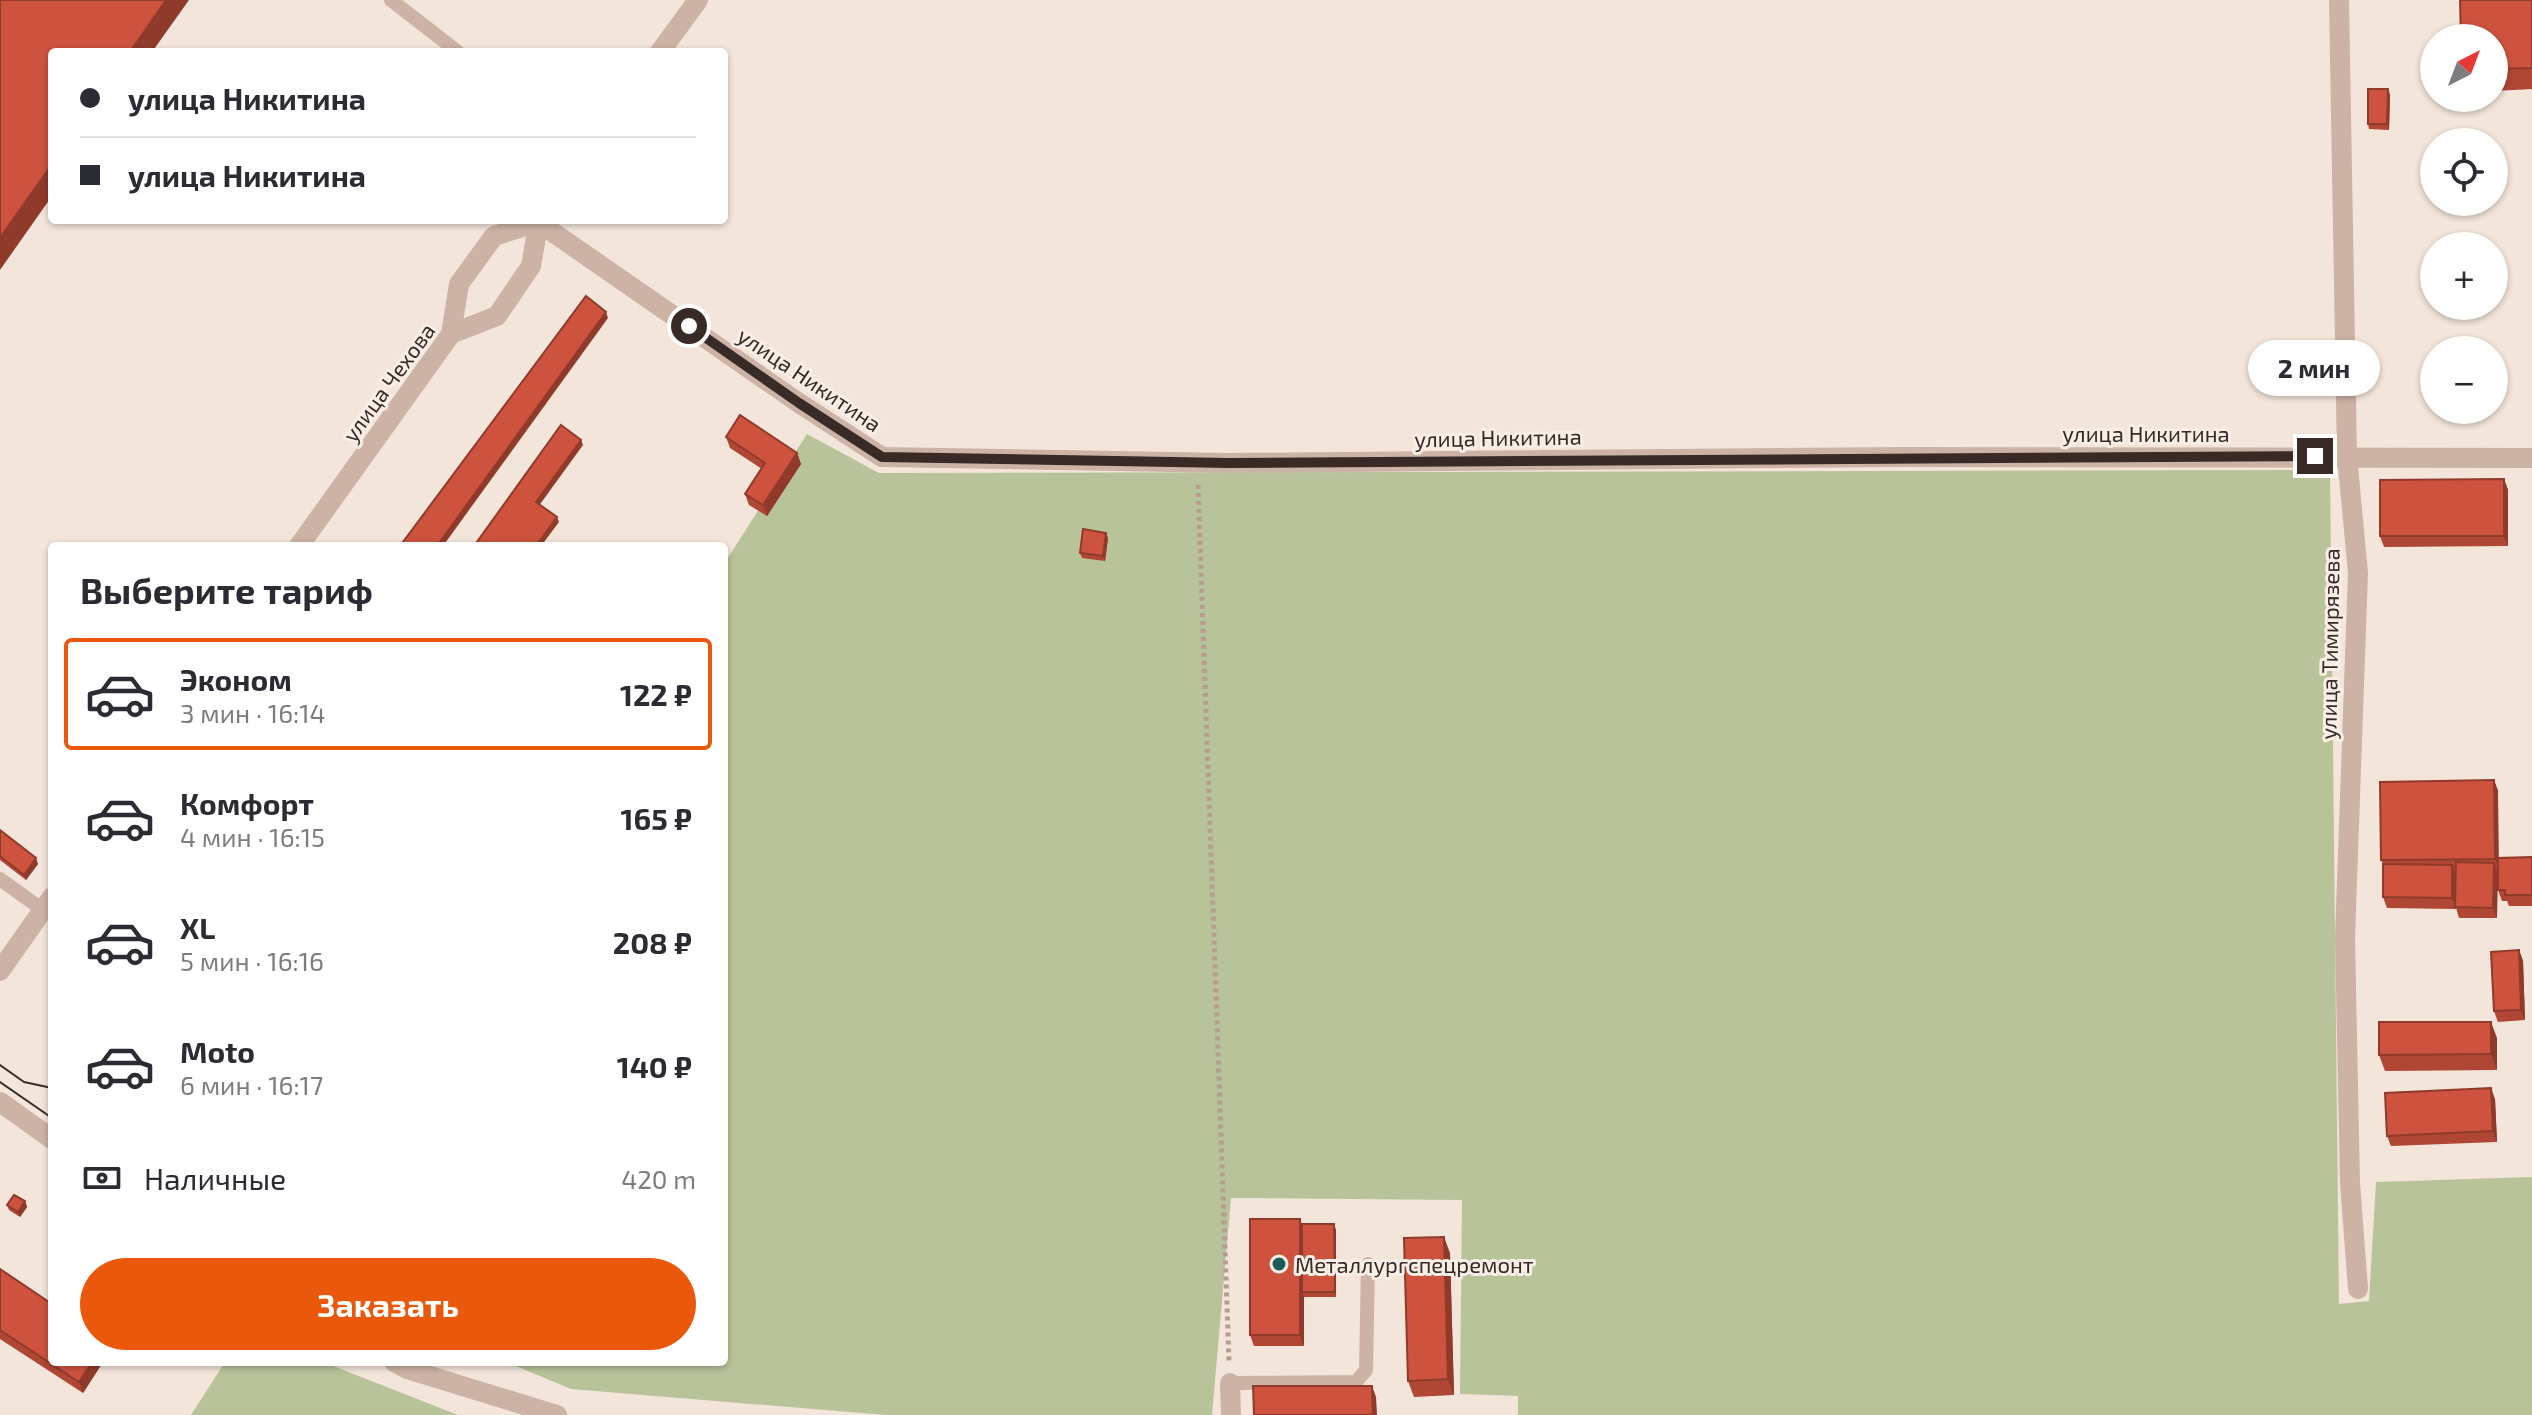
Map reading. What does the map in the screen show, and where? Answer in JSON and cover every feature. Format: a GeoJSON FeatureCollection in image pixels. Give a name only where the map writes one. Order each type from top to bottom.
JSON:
{"type":"FeatureCollection","features":[{"type":"Feature","properties":{"kind":"street"},"geometry":{"type":"LineString","coordinates":[[663,48],[698,0]]}},
{"type":"Feature","properties":{"kind":"street","name":"улица Тимирязева"},"geometry":{"type":"LineString","coordinates":[[2339,0],[2347,456],[2358,573],[2345,938],[2350,1183],[2358,1289]]}},
{"type":"Feature","properties":{"kind":"street"},"geometry":{"type":"LineString","coordinates":[[451,334],[459,284],[494,236],[529,224]]}},
{"type":"Feature","properties":{"kind":"street","name":"улица Чехова"},"geometry":{"type":"LineString","coordinates":[[302,542],[451,334],[497,316],[531,266],[538,224]]}},
{"type":"Feature","properties":{"kind":"street","name":"улица Никитина"},"geometry":{"type":"LineString","coordinates":[[542,224],[799,403],[882,457],[1197,463],[2347,456],[2532,458]]}},
{"type":"Feature","properties":{"kind":"street"},"geometry":{"type":"LineString","coordinates":[[0,971],[47,904]]}},
{"type":"Feature","properties":{"kind":"street"},"geometry":{"type":"LineString","coordinates":[[0,1102],[48,1136]]}},
{"type":"Feature","properties":{"kind":"street"},"geometry":{"type":"LineString","coordinates":[[401,1366],[557,1415]]}},
{"type":"Feature","properties":{"kind":"street"},"geometry":{"type":"LineString","coordinates":[[1230,1383],[1231,1415]]}},
{"type":"Feature","properties":{"kind":"lane"},"geometry":{"type":"LineString","coordinates":[[391,0],[453,48]]}},
{"type":"Feature","properties":{"kind":"lane"},"geometry":{"type":"LineString","coordinates":[[0,879],[47,904]]}},
{"type":"Feature","properties":{"kind":"lane"},"geometry":{"type":"LineString","coordinates":[[1230,1383],[1356,1382],[1366,1370],[1368,1264]]}},
{"type":"Feature","properties":{"kind":"path"},"geometry":{"type":"LineString","coordinates":[[1197,463],[1230,1383]]}},
{"type":"Feature","properties":{"kind":"green space"},"geometry":{"type":"Polygon","coordinates":[[[807,434],[879,473],[2330,470],[2339,1304],[2369,1301],[2376,1182],[2532,1177],[2532,1415],[1518,1415],[1518,1396],[1460,1394],[1462,1200],[1231,1198],[1212,1415],[886,1415],[571,1389],[516,1366],[728,1366],[728,558],[807,434]]]}},
{"type":"Feature","properties":{"kind":"green space"},"geometry":{"type":"Polygon","coordinates":[[[222,1366],[333,1366],[458,1415],[191,1415],[222,1366]]]}},
{"type":"Feature","properties":{"kind":"building"},"geometry":{"type":"Polygon","coordinates":[[[0,0],[166,0],[133,48],[48,48],[48,170],[0,238],[0,0]]]}},
{"type":"Feature","properties":{"kind":"building"},"geometry":{"type":"Polygon","coordinates":[[[2460,0],[2532,0],[2532,68],[2508,69],[2508,24],[2461,24],[2460,0]]]}},
{"type":"Feature","properties":{"kind":"building"},"geometry":{"type":"Polygon","coordinates":[[[2368,89],[2388,89],[2387,124],[2368,124],[2368,89]]]}},
{"type":"Feature","properties":{"kind":"building"},"geometry":{"type":"Polygon","coordinates":[[[586,296],[606,312],[440,542],[403,542],[586,296]]]}},
{"type":"Feature","properties":{"kind":"building"},"geometry":{"type":"Polygon","coordinates":[[[740,415],[797,453],[763,505],[745,494],[765,463],[726,437],[740,415]]]}},
{"type":"Feature","properties":{"kind":"building"},"geometry":{"type":"Polygon","coordinates":[[[561,425],[581,440],[536,502],[557,517],[539,542],[477,542],[561,425]]]}},
{"type":"Feature","properties":{"kind":"building"},"geometry":{"type":"Polygon","coordinates":[[[2504,479],[2504,536],[2380,536],[2380,480],[2504,479]]]}},
{"type":"Feature","properties":{"kind":"building"},"geometry":{"type":"Polygon","coordinates":[[[1083,529],[1106,533],[1103,556],[1080,553],[1083,529]]]}},
{"type":"Feature","properties":{"kind":"building"},"geometry":{"type":"Polygon","coordinates":[[[2494,780],[2495,859],[2381,860],[2380,782],[2494,780]]]}},
{"type":"Feature","properties":{"kind":"building"},"geometry":{"type":"Polygon","coordinates":[[[0,830],[36,858],[24,875],[0,856],[0,830]]]}},
{"type":"Feature","properties":{"kind":"building"},"geometry":{"type":"Polygon","coordinates":[[[2532,857],[2532,895],[2505,895],[2505,890],[2498,890],[2498,858],[2532,857]]]}},
{"type":"Feature","properties":{"kind":"building"},"geometry":{"type":"Polygon","coordinates":[[[2456,862],[2494,863],[2493,908],[2455,907],[2456,862]]]}},
{"type":"Feature","properties":{"kind":"building"},"geometry":{"type":"Polygon","coordinates":[[[2383,864],[2452,865],[2452,898],[2383,897],[2383,864]]]}},
{"type":"Feature","properties":{"kind":"building"},"geometry":{"type":"Polygon","coordinates":[[[2519,950],[2521,1010],[2494,1011],[2491,952],[2519,950]]]}},
{"type":"Feature","properties":{"kind":"building"},"geometry":{"type":"Polygon","coordinates":[[[2379,1022],[2491,1022],[2491,1054],[2379,1055],[2379,1022]]]}},
{"type":"Feature","properties":{"kind":"building"},"geometry":{"type":"Polygon","coordinates":[[[2491,1088],[2493,1131],[2387,1136],[2385,1093],[2491,1088]]]}},
{"type":"Feature","properties":{"kind":"building"},"geometry":{"type":"Polygon","coordinates":[[[14,1195],[25,1201],[18,1212],[7,1205],[14,1195]]]}},
{"type":"Feature","properties":{"kind":"building","name":"Металлургспецремонт"},"geometry":{"type":"Polygon","coordinates":[[[1250,1219],[1300,1219],[1300,1335],[1250,1335],[1250,1219]]]}},
{"type":"Feature","properties":{"kind":"building"},"geometry":{"type":"Polygon","coordinates":[[[1302,1224],[1334,1224],[1335,1292],[1302,1292],[1302,1224]]]}},
{"type":"Feature","properties":{"kind":"building"},"geometry":{"type":"Polygon","coordinates":[[[1444,1237],[1448,1379],[1408,1381],[1404,1238],[1444,1237]]]}},
{"type":"Feature","properties":{"kind":"building"},"geometry":{"type":"Polygon","coordinates":[[[0,1269],[48,1301],[48,1362],[0,1330],[0,1269]]]}},
{"type":"Feature","properties":{"kind":"building"},"geometry":{"type":"Polygon","coordinates":[[[55,1366],[89,1366],[79,1382],[55,1366]]]}},
{"type":"Feature","properties":{"kind":"building"},"geometry":{"type":"Polygon","coordinates":[[[1253,1386],[1372,1386],[1373,1415],[1254,1415],[1253,1386]]]}},
{"type":"Feature","properties":{"kind":"tram line"},"geometry":{"type":"LineString","coordinates":[[0,1065],[24,1082],[48,1087]]}},
{"type":"Feature","properties":{"kind":"tram line"},"geometry":{"type":"LineString","coordinates":[[0,1082],[48,1115]]}},
{"type":"Feature","properties":{"kind":"place","name":"Металлургспецремонт"},"geometry":{"type":"Point","coordinates":[1279,1264]}},
{"type":"Feature","properties":{"kind":"route"},"geometry":{"type":"LineString","coordinates":[[689,326],[882,457],[1229,463],[2315,456]]}}]}
